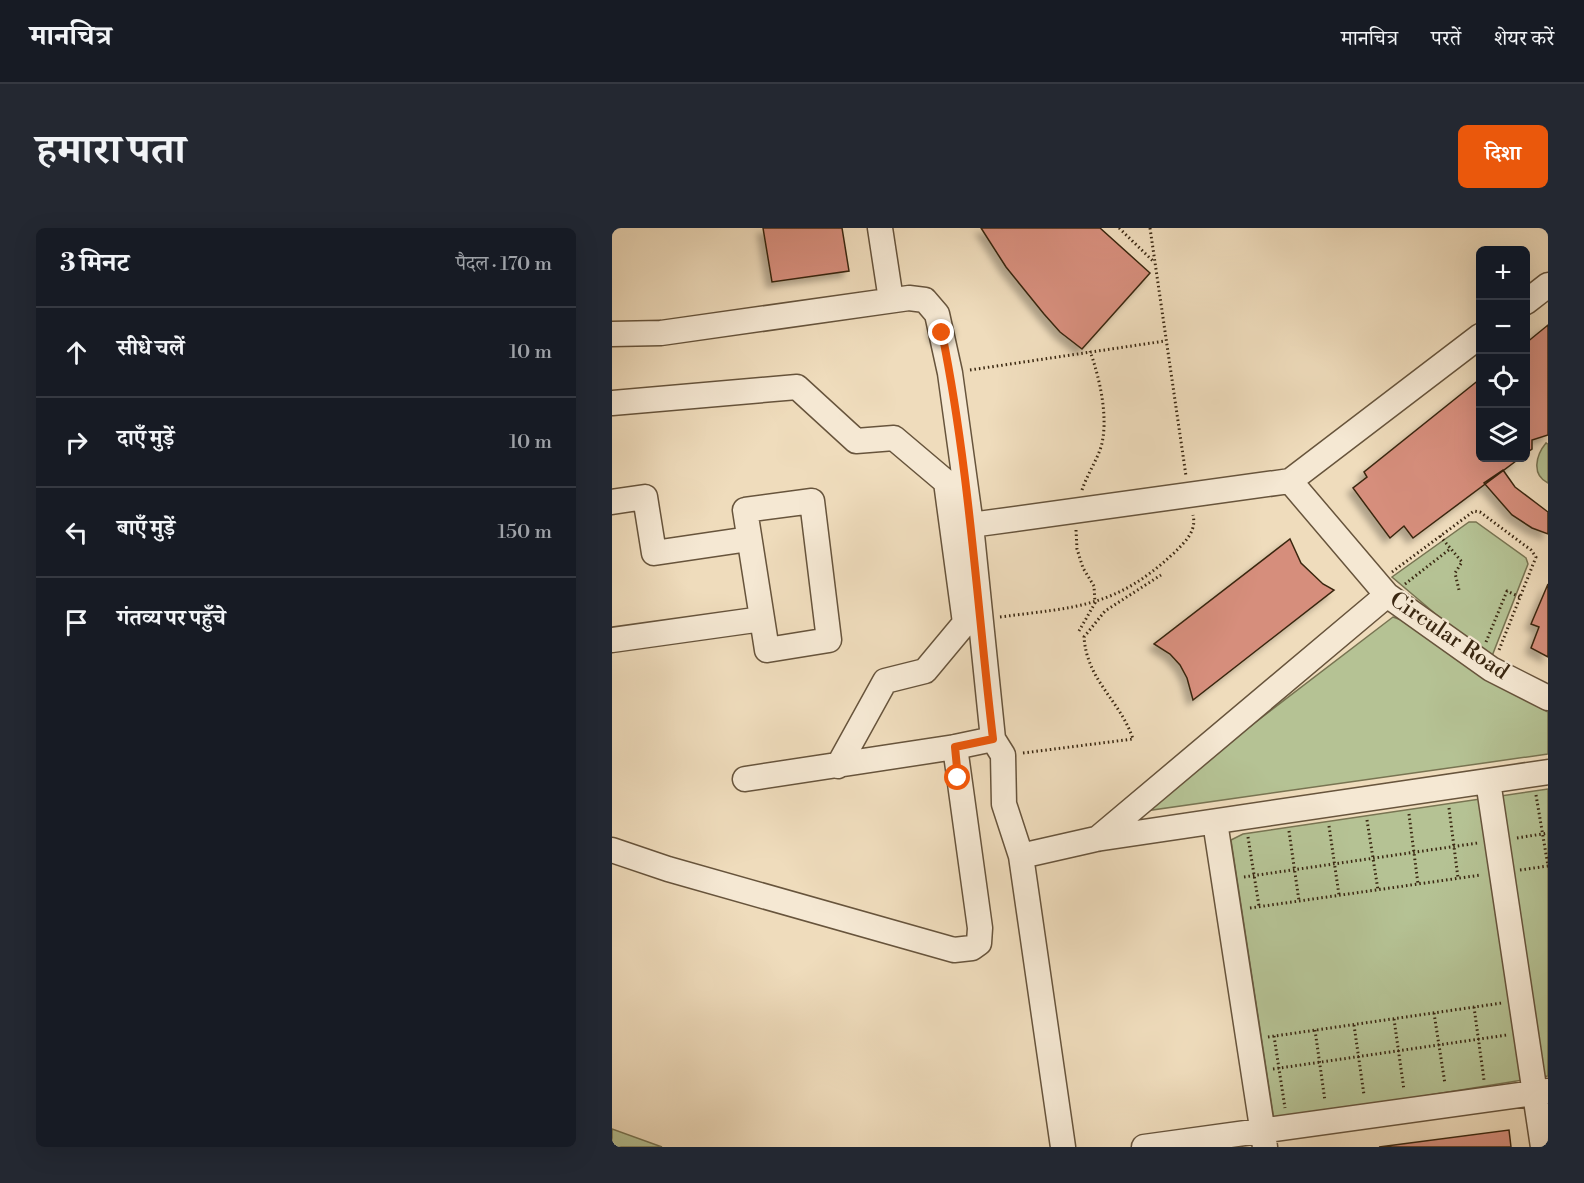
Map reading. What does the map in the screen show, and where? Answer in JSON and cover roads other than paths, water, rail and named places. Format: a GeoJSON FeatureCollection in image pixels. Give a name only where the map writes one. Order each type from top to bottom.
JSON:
{"type":"FeatureCollection","features":[{"type":"Feature","properties":{"kind":"street"},"geometry":{"type":"LineString","coordinates":[[880,228],[891,300]]}},
{"type":"Feature","properties":{"kind":"street"},"geometry":{"type":"LineString","coordinates":[[1529,300],[1548,285]]}},
{"type":"Feature","properties":{"kind":"street"},"geometry":{"type":"LineString","coordinates":[[612,334],[621,336],[661,333],[909,298],[925,300],[937,314],[950,373],[970,525],[979,620],[1004,804],[1021,856],[1063,1147]]}},
{"type":"Feature","properties":{"kind":"street"},"geometry":{"type":"LineString","coordinates":[[970,525],[1290,481],[1476,339]]}},
{"type":"Feature","properties":{"kind":"street"},"geometry":{"type":"LineString","coordinates":[[612,403],[797,387],[856,441],[894,438],[946,482],[965,623],[925,671],[885,681],[838,766]]}},
{"type":"Feature","properties":{"kind":"street","name":"Circular Road"},"geometry":{"type":"LineString","coordinates":[[1290,481],[1345,549],[1388,589],[1487,660],[1548,698]]}},
{"type":"Feature","properties":{"kind":"street"},"geometry":{"type":"LineString","coordinates":[[612,502],[645,496],[654,553],[749,539]]}},
{"type":"Feature","properties":{"kind":"street"},"geometry":{"type":"LineString","coordinates":[[812,501],[829,640],[767,650],[762,619],[745,510],[812,501]]}},
{"type":"Feature","properties":{"kind":"street"},"geometry":{"type":"LineString","coordinates":[[1096,839],[1388,589]]}},
{"type":"Feature","properties":{"kind":"street"},"geometry":{"type":"LineString","coordinates":[[612,640],[762,619]]}},
{"type":"Feature","properties":{"kind":"street"},"geometry":{"type":"LineString","coordinates":[[745,779],[955,747],[998,747]]}},
{"type":"Feature","properties":{"kind":"street"},"geometry":{"type":"LineString","coordinates":[[612,850],[668,869],[954,950],[972,948],[979,943],[980,928],[955,747]]}},
{"type":"Feature","properties":{"kind":"street"},"geometry":{"type":"LineString","coordinates":[[1021,856],[1096,839],[1488,781],[1542,781]]}},
{"type":"Feature","properties":{"kind":"street"},"geometry":{"type":"LineString","coordinates":[[1488,781],[1526,1032],[1541,1092],[1542,1147]]}},
{"type":"Feature","properties":{"kind":"street"},"geometry":{"type":"LineString","coordinates":[[1215,822],[1263,1138]]}},
{"type":"Feature","properties":{"kind":"street"},"geometry":{"type":"LineString","coordinates":[[1144,1147],[1263,1138],[1541,1092]]}}]}
